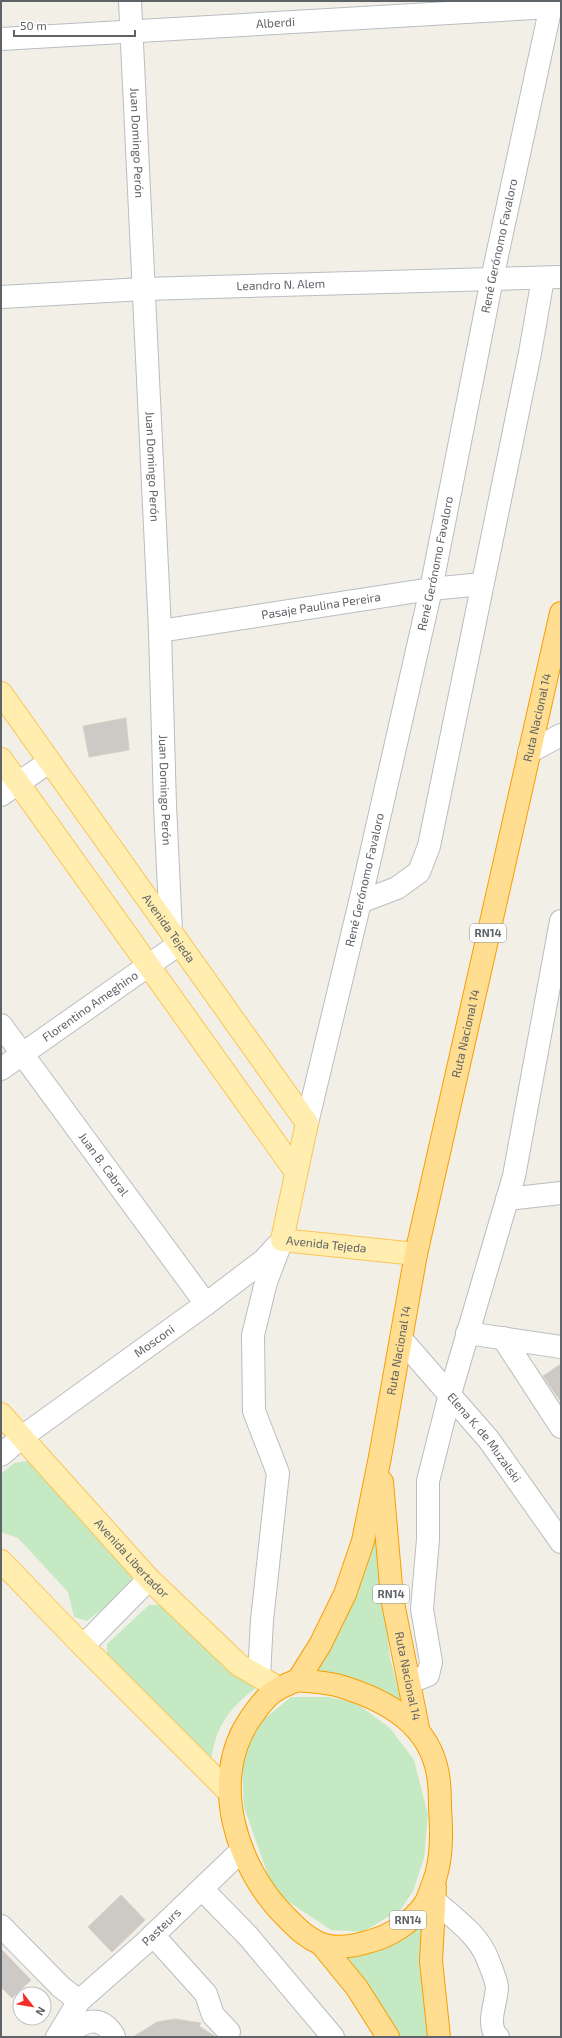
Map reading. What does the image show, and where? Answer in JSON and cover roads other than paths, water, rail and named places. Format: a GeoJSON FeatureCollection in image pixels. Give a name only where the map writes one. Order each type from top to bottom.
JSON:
{"type":"FeatureCollection","features":[{"type":"Feature","properties":{"kind":"highway","name":"Ruta Nacional 14"},"geometry":{"type":"LineString","coordinates":[[298,1680],[320,1645],[345,1594],[363,1541],[380,1457],[416,1254],[561,613]]}},
{"type":"Feature","properties":{"kind":"highway","name":"Ruta Nacional 14"},"geometry":{"type":"LineString","coordinates":[[380,1457],[392,1598],[418,1728]]}},
{"type":"Feature","properties":{"kind":"highway","name":"Ruta Nacional 14"},"geometry":{"type":"LineString","coordinates":[[388,2037],[357,1988],[320,1944],[304,1935],[280,1911],[259,1884],[242,1850],[228,1791],[231,1762],[240,1733],[263,1700],[277,1688],[298,1680],[342,1686],[373,1699],[402,1714],[418,1728],[431,1751],[438,1774],[442,1834],[435,1878],[436,1902],[431,1961],[440,2037]]}},
{"type":"Feature","properties":{"kind":"highway","name":"Ruta Nacional 14"},"geometry":{"type":"LineString","coordinates":[[320,1944],[350,1947],[384,1937],[411,1918],[424,1905],[435,1878]]}},
{"type":"Feature","properties":{"kind":"main road","name":"Avenida Tejeda"},"geometry":{"type":"LineString","coordinates":[[1,693],[307,1123],[282,1240],[416,1254]]}},
{"type":"Feature","properties":{"kind":"main road"},"geometry":{"type":"LineString","coordinates":[[1,759],[9,789],[148,966],[296,1172]]}},
{"type":"Feature","properties":{"kind":"main road","name":"Avenida Libertador"},"geometry":{"type":"LineString","coordinates":[[1,1414],[149,1579],[239,1665],[277,1688]]}},
{"type":"Feature","properties":{"kind":"main road"},"geometry":{"type":"LineString","coordinates":[[1,1561],[83,1646],[228,1791]]}},
{"type":"Feature","properties":{"kind":"street","name":"Juan Domingo Perón"},"geometry":{"type":"LineString","coordinates":[[130,1],[175,938]]}},
{"type":"Feature","properties":{"kind":"street","name":"Alberdi"},"geometry":{"type":"LineString","coordinates":[[1,39],[132,31],[405,8],[551,4]]}},
{"type":"Feature","properties":{"kind":"street","name":"René Gerónomo Favaloro"},"geometry":{"type":"LineString","coordinates":[[307,1123],[360,902],[431,590],[492,279],[551,4]]}},
{"type":"Feature","properties":{"kind":"street","name":"Leandro N. Alem"},"geometry":{"type":"LineString","coordinates":[[1,298],[143,289],[552,277]]}},
{"type":"Feature","properties":{"kind":"street"},"geometry":{"type":"LineString","coordinates":[[360,902],[396,888],[419,872],[429,846],[530,353],[552,277]]}},
{"type":"Feature","properties":{"kind":"street","name":"Pasaje Paulina Pereira"},"geometry":{"type":"LineString","coordinates":[[160,632],[431,590],[482,584]]}},
{"type":"Feature","properties":{"kind":"street"},"geometry":{"type":"LineString","coordinates":[[529,752],[561,735]]}},
{"type":"Feature","properties":{"kind":"street"},"geometry":{"type":"LineString","coordinates":[[9,789],[49,762]]}},
{"type":"Feature","properties":{"kind":"street"},"geometry":{"type":"LineString","coordinates":[[410,1682],[428,1675],[431,1662],[422,1610],[428,1539],[428,1481],[467,1333],[514,1176],[561,921]]}},
{"type":"Feature","properties":{"kind":"street","name":"Florentino Ameghino"},"geometry":{"type":"LineString","coordinates":[[1,1069],[148,966],[175,938]]}},
{"type":"Feature","properties":{"kind":"street","name":"Juan B. Cabral"},"geometry":{"type":"LineString","coordinates":[[1,1025],[206,1304]]}},
{"type":"Feature","properties":{"kind":"street"},"geometry":{"type":"LineString","coordinates":[[507,1199],[561,1193]]}},
{"type":"Feature","properties":{"kind":"street"},"geometry":{"type":"LineString","coordinates":[[259,1676],[262,1620],[278,1473],[254,1411],[253,1335],[266,1282],[282,1240]]}},
{"type":"Feature","properties":{"kind":"street","name":"Mosconi"},"geometry":{"type":"LineString","coordinates":[[1,1455],[22,1437],[206,1304],[264,1260],[282,1240]]}},
{"type":"Feature","properties":{"kind":"street"},"geometry":{"type":"LineString","coordinates":[[467,1333],[561,1347]]}},
{"type":"Feature","properties":{"kind":"street"},"geometry":{"type":"LineString","coordinates":[[503,1338],[561,1427]]}},
{"type":"Feature","properties":{"kind":"street","name":"Elena K. de Muzalski"},"geometry":{"type":"LineString","coordinates":[[401,1339],[489,1440],[561,1542]]}},
{"type":"Feature","properties":{"kind":"street"},"geometry":{"type":"LineString","coordinates":[[83,1646],[149,1579]]}},
{"type":"Feature","properties":{"kind":"street","name":"Pasteurs"},"geometry":{"type":"LineString","coordinates":[[58,2037],[79,2001],[153,1935],[242,1850]]}},
{"type":"Feature","properties":{"kind":"street"},"geometry":{"type":"LineString","coordinates":[[202,1889],[248,1936],[332,2037]]}},
{"type":"Feature","properties":{"kind":"street"},"geometry":{"type":"LineString","coordinates":[[436,1902],[473,1935],[488,1959],[497,1986],[492,2016],[495,2034],[498,2037]]}},
{"type":"Feature","properties":{"kind":"street"},"geometry":{"type":"LineString","coordinates":[[1,1926],[61,1987],[79,2001]]}},
{"type":"Feature","properties":{"kind":"street"},"geometry":{"type":"LineString","coordinates":[[153,1935],[206,1994],[213,2015],[229,2032]]}},
{"type":"Feature","properties":{"kind":"street"},"geometry":{"type":"LineString","coordinates":[[58,2037],[90,2021],[96,2020],[101,2022],[111,2031],[114,2037]]}}]}
